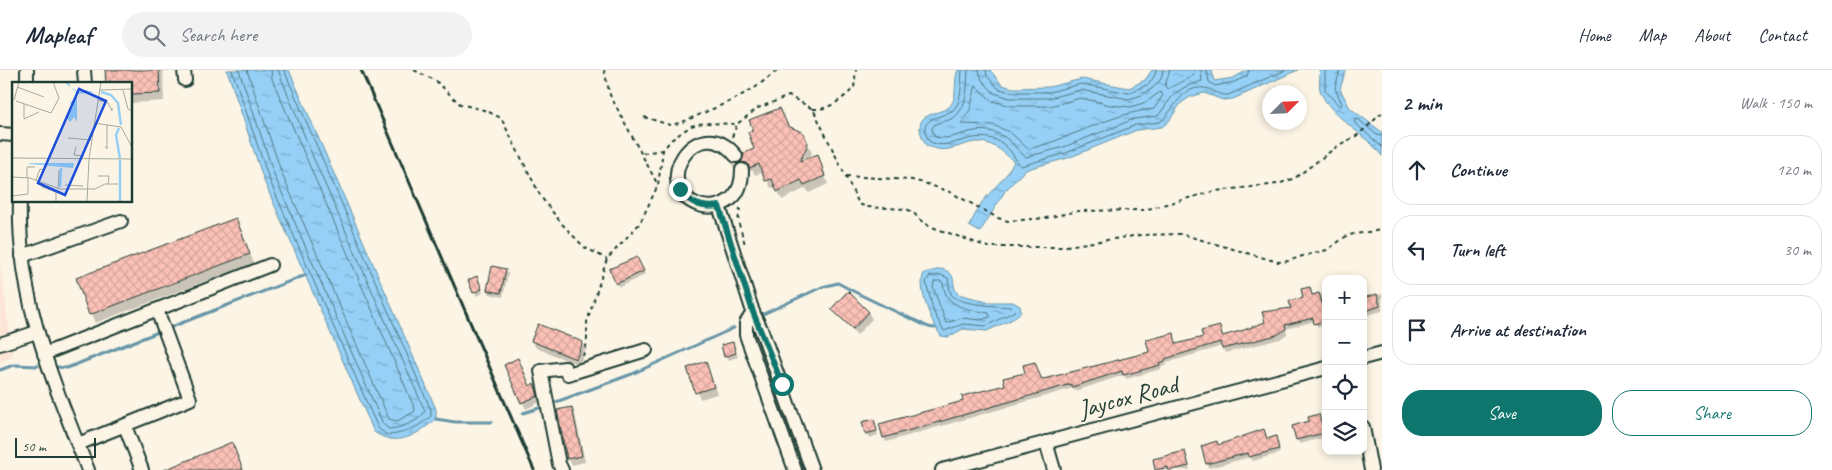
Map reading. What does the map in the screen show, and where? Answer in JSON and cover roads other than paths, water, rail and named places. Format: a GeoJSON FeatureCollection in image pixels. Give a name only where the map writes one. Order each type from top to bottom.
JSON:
{"type":"FeatureCollection","features":[{"type":"Feature","properties":{"kind":"street"},"geometry":{"type":"LineString","coordinates":[[736,156],[722,144],[704,142],[687,150],[678,164],[678,183],[686,197],[703,206],[719,206],[736,194],[741,183],[742,170]]}},
{"type":"Feature","properties":{"kind":"street"},"geometry":{"type":"LineString","coordinates":[[20,202],[19,231],[31,312],[44,354],[88,470]]}},
{"type":"Feature","properties":{"kind":"street"},"geometry":{"type":"LineString","coordinates":[[719,206],[753,312],[762,329],[812,470]]}},
{"type":"Feature","properties":{"kind":"street"},"geometry":{"type":"LineString","coordinates":[[22,256],[121,221]]}},
{"type":"Feature","properties":{"kind":"street"},"geometry":{"type":"LineString","coordinates":[[44,354],[270,265]]}},
{"type":"Feature","properties":{"kind":"street"},"geometry":{"type":"LineString","coordinates":[[78,444],[190,399],[156,310]]}},
{"type":"Feature","properties":{"kind":"street"},"geometry":{"type":"LineString","coordinates":[[753,312],[746,323],[746,336],[795,470]]}},
{"type":"Feature","properties":{"kind":"street"},"geometry":{"type":"LineString","coordinates":[[0,344],[37,332]]}},
{"type":"Feature","properties":{"kind":"street"},"geometry":{"type":"LineString","coordinates":[[562,470],[559,464],[541,371],[566,368],[568,374],[646,350]]}},
{"type":"Feature","properties":{"kind":"street"},"geometry":{"type":"LineString","coordinates":[[1367,357],[1382,353]]}},
{"type":"Feature","properties":{"kind":"street","name":"Jaycox Road"},"geometry":{"type":"LineString","coordinates":[[942,470],[1322,369]]}},
{"type":"Feature","properties":{"kind":"street"},"geometry":{"type":"LineString","coordinates":[[124,426],[142,470]]}},
{"type":"Feature","properties":{"kind":"street"},"geometry":{"type":"LineString","coordinates":[[1046,442],[1054,470]]}},
{"type":"Feature","properties":{"kind":"street"},"geometry":{"type":"LineString","coordinates":[[1367,451],[1370,470]]}},
{"type":"Feature","properties":{"kind":"water"},"geometry":{"type":"Polygon","coordinates":[[[227,70],[289,70],[436,409],[436,419],[422,430],[406,438],[399,439],[382,437],[374,432],[264,181],[227,70]]]}},
{"type":"Feature","properties":{"kind":"water"},"geometry":{"type":"Polygon","coordinates":[[[958,70],[990,70],[1002,85],[1013,88],[1049,87],[1082,79],[1129,88],[1145,80],[1152,70],[1212,70],[1214,81],[1233,78],[1248,70],[1298,70],[1233,99],[1223,100],[1204,93],[1190,97],[1181,103],[1169,121],[1162,127],[1137,130],[1068,158],[1024,171],[1005,191],[980,232],[969,226],[982,202],[1006,175],[1014,162],[999,149],[987,143],[976,142],[948,149],[938,149],[926,145],[921,133],[920,125],[922,120],[951,105],[958,70]]]}},
{"type":"Feature","properties":{"kind":"water"},"geometry":{"type":"Polygon","coordinates":[[[1319,70],[1346,70],[1340,89],[1350,108],[1382,132],[1382,156],[1367,140],[1333,111],[1326,102],[1320,91],[1319,70]]]}},
{"type":"Feature","properties":{"kind":"water"},"geometry":{"type":"Polygon","coordinates":[[[941,269],[950,273],[958,294],[989,302],[1013,302],[1020,306],[1021,312],[1011,320],[987,331],[963,329],[948,337],[941,336],[929,314],[922,280],[924,273],[941,269]]]}},
{"type":"Feature","properties":{"kind":"waterway"},"geometry":{"type":"LineString","coordinates":[[166,329],[306,275]]}},
{"type":"Feature","properties":{"kind":"waterway"},"geometry":{"type":"LineString","coordinates":[[761,315],[822,287],[838,283],[866,298],[935,328]]}},
{"type":"Feature","properties":{"kind":"waterway"},"geometry":{"type":"LineString","coordinates":[[556,402],[632,374],[734,328]]}},
{"type":"Feature","properties":{"kind":"waterway"},"geometry":{"type":"LineString","coordinates":[[58,367],[67,368],[161,331]]}},
{"type":"Feature","properties":{"kind":"waterway"},"geometry":{"type":"LineString","coordinates":[[0,370],[14,365],[38,366]]}},
{"type":"Feature","properties":{"kind":"waterway"},"geometry":{"type":"LineString","coordinates":[[523,413],[539,408]]}},
{"type":"Feature","properties":{"kind":"waterway"},"geometry":{"type":"LineString","coordinates":[[436,419],[455,422],[492,422]]}},
{"type":"Feature","properties":{"kind":"railway"},"geometry":{"type":"LineString","coordinates":[[361,70],[534,470]]}}]}
